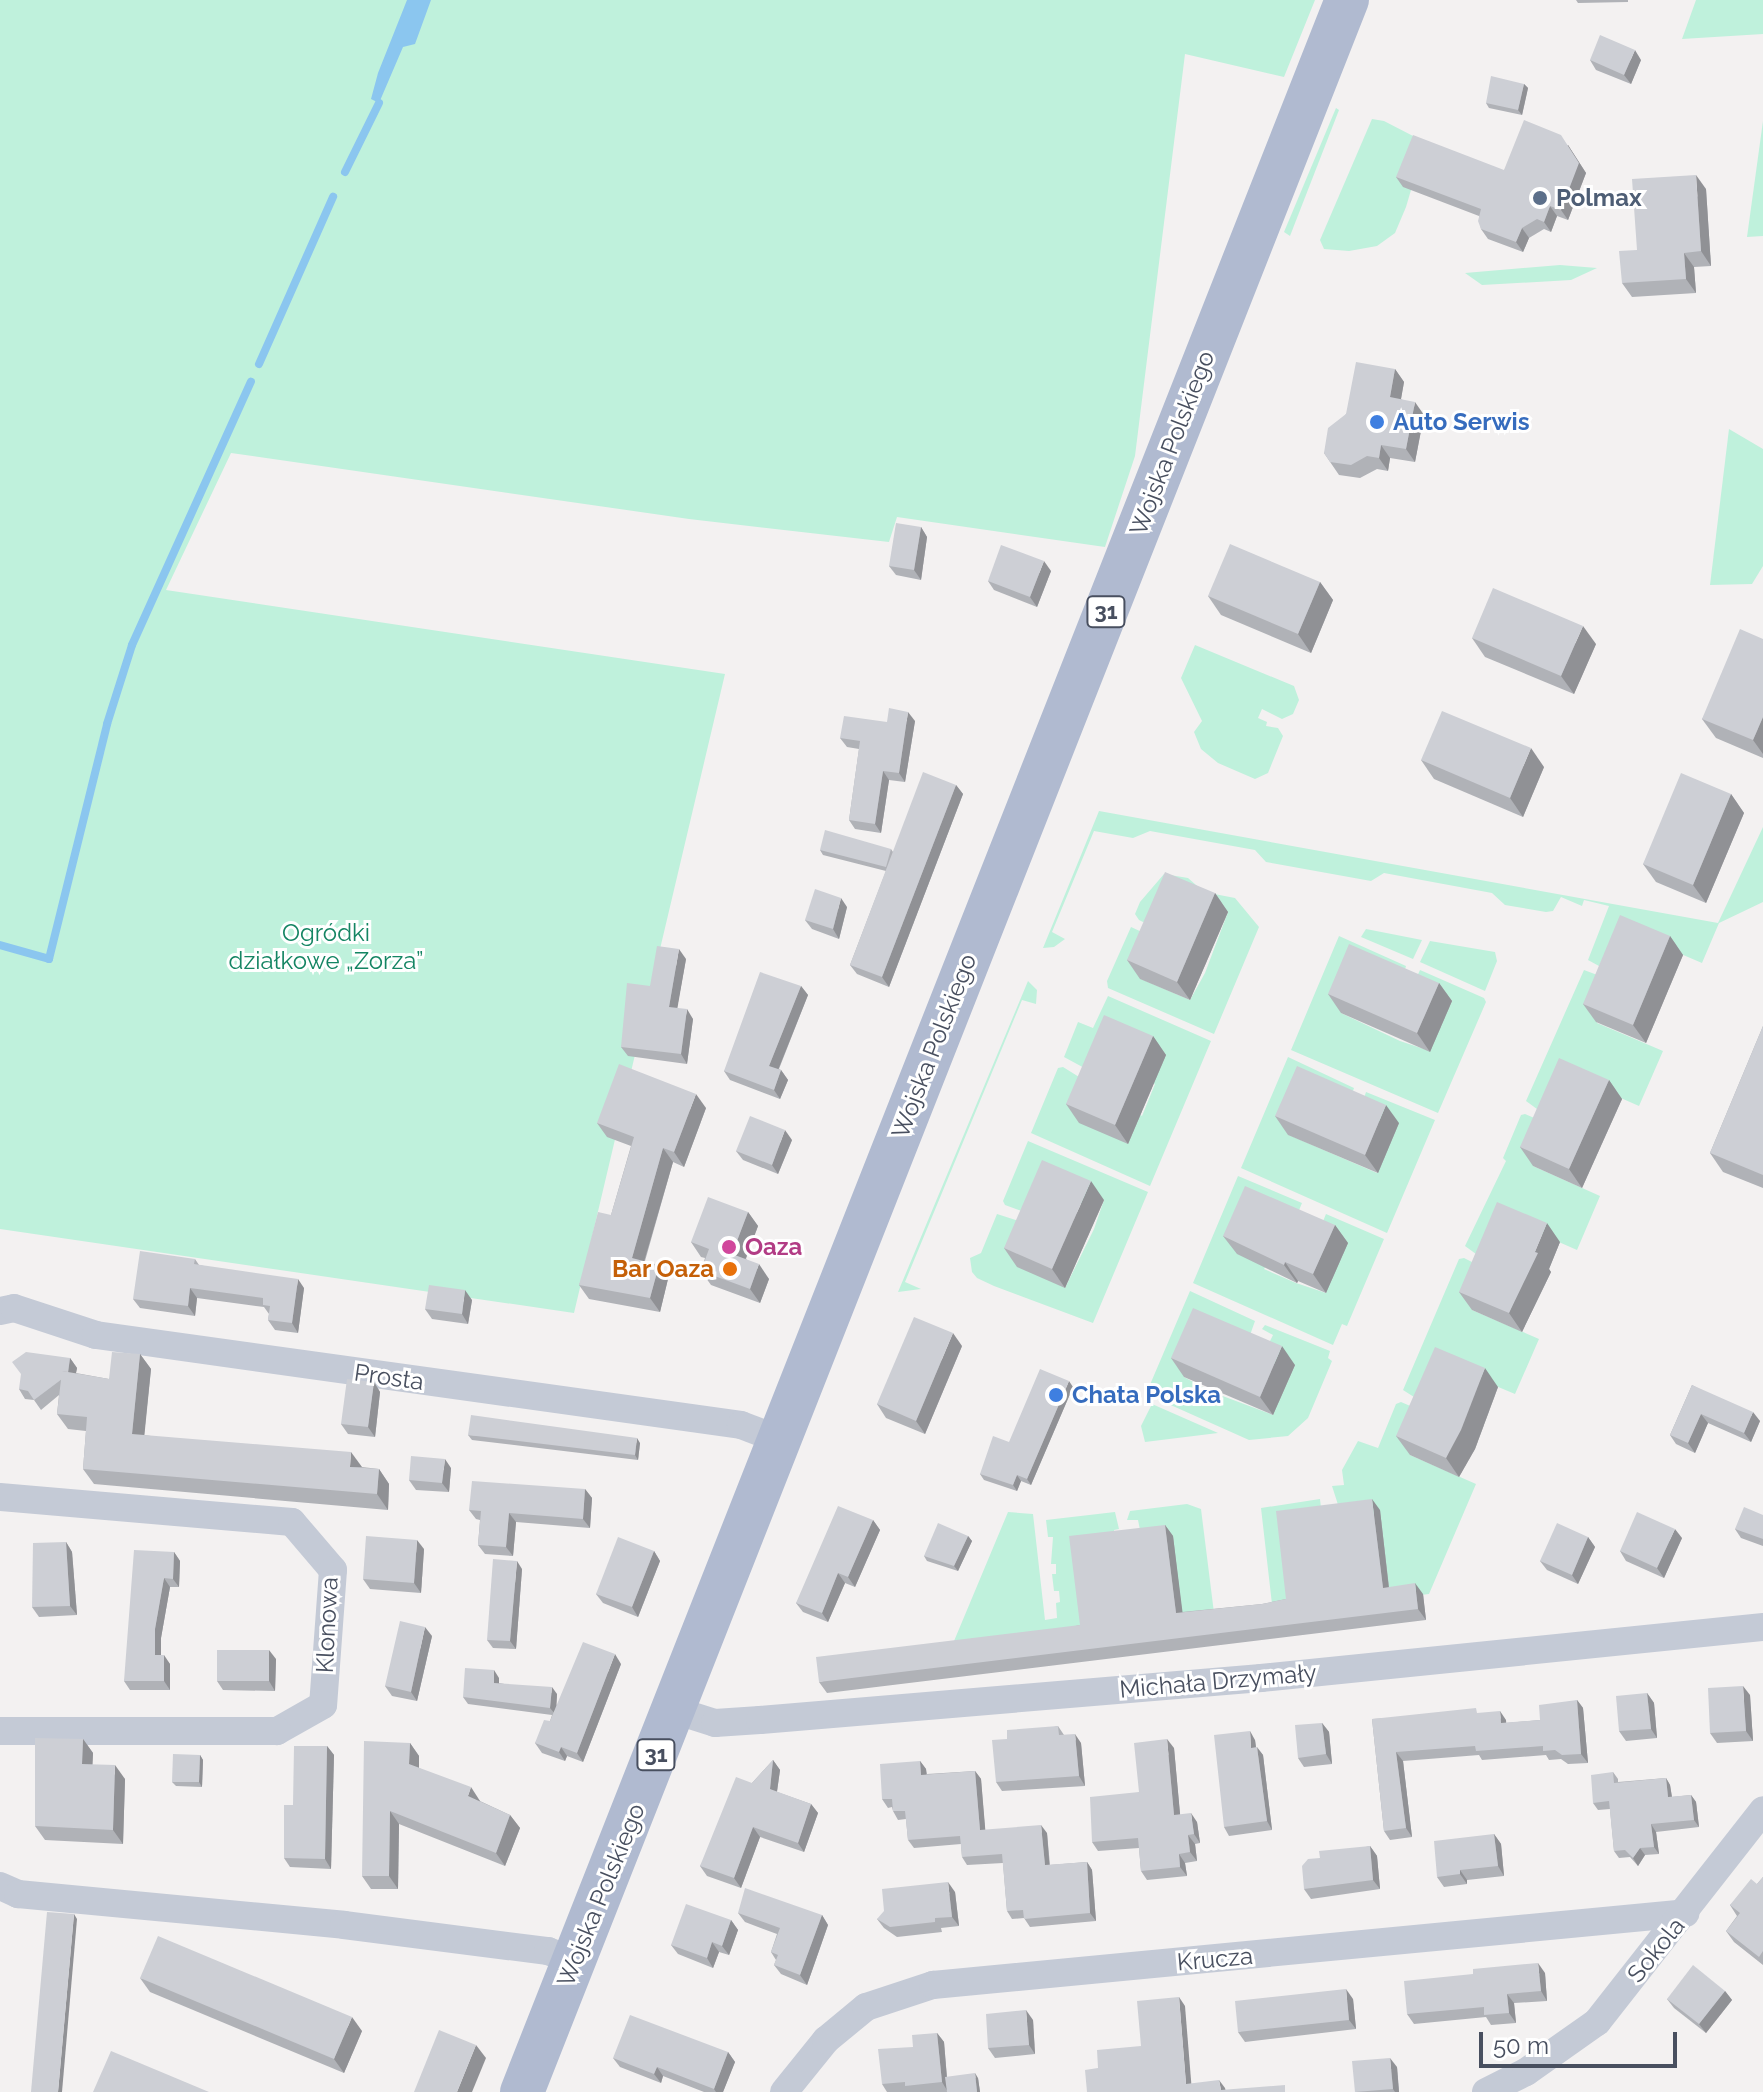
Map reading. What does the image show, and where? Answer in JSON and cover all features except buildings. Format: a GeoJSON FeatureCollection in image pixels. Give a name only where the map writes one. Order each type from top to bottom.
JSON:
{"type":"FeatureCollection","features":[{"type":"Feature","properties":{"kind":"main road","name":"Wojska Polskiego"},"geometry":{"type":"LineString","coordinates":[[522,2092],[1347,0]]}},
{"type":"Feature","properties":{"kind":"street","name":"Prosta"},"geometry":{"type":"LineString","coordinates":[[0,1311],[14,1308],[96,1335],[741,1425],[780,1440]]}},
{"type":"Feature","properties":{"kind":"street","name":"Klonowa"},"geometry":{"type":"LineString","coordinates":[[0,1497],[292,1522],[333,1570],[323,1705],[277,1731],[0,1731]]}},
{"type":"Feature","properties":{"kind":"street","name":"Michała Drzymały"},"geometry":{"type":"LineString","coordinates":[[674,1710],[715,1723],[760,1720],[1261,1678],[1763,1627]]}},
{"type":"Feature","properties":{"kind":"street","name":"Sokola"},"geometry":{"type":"LineString","coordinates":[[1486,2092],[1526,2072],[1597,2022],[1686,1913],[1763,1810]]}},
{"type":"Feature","properties":{"kind":"street"},"geometry":{"type":"LineString","coordinates":[[0,1886],[18,1894],[344,1925],[533,1949],[575,1962]]}},
{"type":"Feature","properties":{"kind":"street","name":"Krucza"},"geometry":{"type":"LineString","coordinates":[[784,2092],[826,2040],[866,2007],[933,1985],[1686,1913]]}},
{"type":"Feature","properties":{"kind":"green space","name":"Ogródki działkowe „Zorza”"},"geometry":{"type":"Polygon","coordinates":[[[0,0],[1315,0],[1284,77],[1185,54],[1135,456],[1105,547],[897,517],[889,542],[689,519],[231,453],[166,590],[725,674],[574,1313],[0,1229],[0,0]]]}},
{"type":"Feature","properties":{"kind":"green space"},"geometry":{"type":"Polygon","coordinates":[[[1696,0],[1763,0],[1763,34],[1682,39],[1696,0]]]}},
{"type":"Feature","properties":{"kind":"green space"},"geometry":{"type":"Polygon","coordinates":[[[1336,108],[1339,110],[1290,236],[1284,232],[1336,108]]]}},
{"type":"Feature","properties":{"kind":"green space"},"geometry":{"type":"Polygon","coordinates":[[[1372,119],[1384,121],[1415,137],[1411,190],[1406,207],[1395,233],[1377,246],[1349,251],[1324,249],[1320,240],[1372,119]]]}},
{"type":"Feature","properties":{"kind":"green space"},"geometry":{"type":"Polygon","coordinates":[[[1763,121],[1763,236],[1747,237],[1763,121]]]}},
{"type":"Feature","properties":{"kind":"green space"},"geometry":{"type":"Polygon","coordinates":[[[1560,265],[1597,268],[1571,280],[1482,285],[1465,273],[1560,265]]]}},
{"type":"Feature","properties":{"kind":"green space"},"geometry":{"type":"Polygon","coordinates":[[[1729,429],[1763,449],[1763,566],[1752,584],[1710,585],[1729,429]]]}},
{"type":"Feature","properties":{"kind":"green space"},"geometry":{"type":"Polygon","coordinates":[[[1195,645],[1294,686],[1299,700],[1293,714],[1282,719],[1262,709],[1258,718],[1267,722],[1266,726],[1278,728],[1283,736],[1268,773],[1255,779],[1218,763],[1201,749],[1194,732],[1202,721],[1181,678],[1195,645]]]}},
{"type":"Feature","properties":{"kind":"green space"},"geometry":{"type":"Polygon","coordinates":[[[1099,811],[1718,923],[1763,827],[1763,902],[1719,923],[1702,963],[1634,934],[1604,956],[1599,966],[1588,960],[1609,906],[1584,900],[1582,906],[1561,897],[1553,911],[1546,912],[1505,905],[1492,893],[1384,873],[1371,881],[1266,862],[1255,850],[1150,831],[1133,838],[1094,831],[1052,932],[1065,939],[1054,947],[1043,948],[1099,811]]]}},
{"type":"Feature","properties":{"kind":"green space"},"geometry":{"type":"Polygon","coordinates":[[[1164,874],[1188,878],[1204,892],[1235,898],[1259,927],[1214,1034],[1108,988],[1107,981],[1131,927],[1144,933],[1141,979],[1190,1000],[1205,973],[1228,912],[1139,920],[1135,914],[1140,902],[1164,874]]]}},
{"type":"Feature","properties":{"kind":"green space"},"geometry":{"type":"Polygon","coordinates":[[[1366,929],[1422,940],[1413,959],[1361,937],[1366,929]]]}},
{"type":"Feature","properties":{"kind":"green space"},"geometry":{"type":"Polygon","coordinates":[[[1339,936],[1406,966],[1404,973],[1341,1013],[1400,1041],[1430,1051],[1413,985],[1420,970],[1484,998],[1486,1002],[1438,1113],[1291,1050],[1339,936]]]}},
{"type":"Feature","properties":{"kind":"green space"},"geometry":{"type":"Polygon","coordinates":[[[1430,941],[1495,952],[1497,961],[1485,991],[1420,962],[1430,941]]]}},
{"type":"Feature","properties":{"kind":"green space"},"geometry":{"type":"Polygon","coordinates":[[[1584,970],[1600,976],[1597,1023],[1663,1051],[1639,1106],[1573,1077],[1537,1109],[1526,1101],[1584,970]]]}},
{"type":"Feature","properties":{"kind":"green space"},"geometry":{"type":"Polygon","coordinates":[[[1028,981],[1037,990],[1036,1004],[1022,1000],[905,1282],[921,1289],[898,1292],[1028,981]]]}},
{"type":"Feature","properties":{"kind":"green space"},"geometry":{"type":"Polygon","coordinates":[[[1108,996],[1211,1041],[1150,1186],[1031,1133],[1058,1068],[1063,1067],[1142,1116],[1155,1084],[1088,1070],[1064,1057],[1078,1022],[1093,1028],[1108,996]]]}},
{"type":"Feature","properties":{"kind":"green space"},"geometry":{"type":"Polygon","coordinates":[[[1288,1057],[1354,1088],[1349,1102],[1289,1135],[1377,1173],[1361,1107],[1366,1092],[1435,1120],[1387,1233],[1241,1168],[1288,1057]]]}},
{"type":"Feature","properties":{"kind":"green space"},"geometry":{"type":"Polygon","coordinates":[[[1521,1115],[1539,1120],[1533,1166],[1600,1196],[1577,1250],[1511,1221],[1476,1254],[1465,1246],[1506,1161],[1503,1158],[1521,1115]]]}},
{"type":"Feature","properties":{"kind":"green space"},"geometry":{"type":"Polygon","coordinates":[[[1028,1141],[1148,1192],[1093,1323],[994,1286],[972,1272],[970,1258],[981,1253],[997,1214],[1022,1222],[1065,1288],[1094,1229],[1104,1200],[1027,1213],[1005,1205],[1003,1201],[1028,1141]]]}},
{"type":"Feature","properties":{"kind":"green space"},"geometry":{"type":"Polygon","coordinates":[[[1238,1176],[1302,1203],[1295,1220],[1264,1269],[1296,1283],[1326,1293],[1319,1231],[1326,1214],[1384,1239],[1347,1326],[1342,1324],[1333,1345],[1193,1283],[1238,1176]]]}},
{"type":"Feature","properties":{"kind":"green space"},"geometry":{"type":"Polygon","coordinates":[[[1459,1259],[1476,1264],[1472,1310],[1539,1339],[1515,1394],[1448,1366],[1414,1397],[1403,1390],[1459,1259]]]}},
{"type":"Feature","properties":{"kind":"green space"},"geometry":{"type":"Polygon","coordinates":[[[1190,1291],[1255,1321],[1249,1338],[1184,1377],[1212,1392],[1273,1415],[1269,1343],[1273,1335],[1262,1329],[1265,1325],[1330,1351],[1328,1358],[1332,1361],[1308,1418],[1288,1436],[1249,1440],[1146,1394],[1190,1291]]]}},
{"type":"Feature","properties":{"kind":"green space"},"geometry":{"type":"Polygon","coordinates":[[[1401,1402],[1415,1408],[1410,1455],[1476,1484],[1429,1594],[1273,1613],[1261,1508],[1320,1499],[1322,1517],[1341,1514],[1332,1486],[1344,1485],[1342,1470],[1358,1441],[1378,1448],[1396,1404],[1401,1402]]]}},
{"type":"Feature","properties":{"kind":"green space"},"geometry":{"type":"Polygon","coordinates":[[[1152,1404],[1218,1433],[1145,1442],[1141,1426],[1152,1404]]]}},
{"type":"Feature","properties":{"kind":"green space"},"geometry":{"type":"Polygon","coordinates":[[[1187,1504],[1201,1509],[1215,1621],[949,1653],[1008,1512],[1033,1514],[1045,1620],[1057,1618],[1056,1603],[1060,1602],[1059,1591],[1054,1591],[1052,1574],[1056,1574],[1056,1564],[1051,1564],[1053,1537],[1048,1537],[1046,1520],[1115,1512],[1119,1529],[1114,1530],[1116,1543],[1140,1530],[1138,1520],[1127,1520],[1130,1511],[1187,1504]]]}},
{"type":"Feature","properties":{"kind":"water"},"geometry":{"type":"Polygon","coordinates":[[[407,0],[431,0],[415,44],[403,47],[379,103],[371,99],[378,73],[407,0]]]}},
{"type":"Feature","properties":{"kind":"waterway"},"geometry":{"type":"LineString","coordinates":[[345,172],[379,103]]}},
{"type":"Feature","properties":{"kind":"waterway"},"geometry":{"type":"LineString","coordinates":[[259,364],[333,197]]}},
{"type":"Feature","properties":{"kind":"waterway"},"geometry":{"type":"LineString","coordinates":[[0,945],[49,959],[107,724],[132,645],[251,382]]}},
{"type":"Feature","properties":{"kind":"place","name":"Polmax"},"geometry":{"type":"Point","coordinates":[1540,198]}},
{"type":"Feature","properties":{"kind":"place","name":"Auto Serwis"},"geometry":{"type":"Point","coordinates":[1377,422]}},
{"type":"Feature","properties":{"kind":"place","name":"Oaza"},"geometry":{"type":"Point","coordinates":[729,1247]}},
{"type":"Feature","properties":{"kind":"place","name":"Bar Oaza"},"geometry":{"type":"Point","coordinates":[730,1269]}},
{"type":"Feature","properties":{"kind":"place","name":"Chata Polska"},"geometry":{"type":"Point","coordinates":[1056,1395]}}]}
